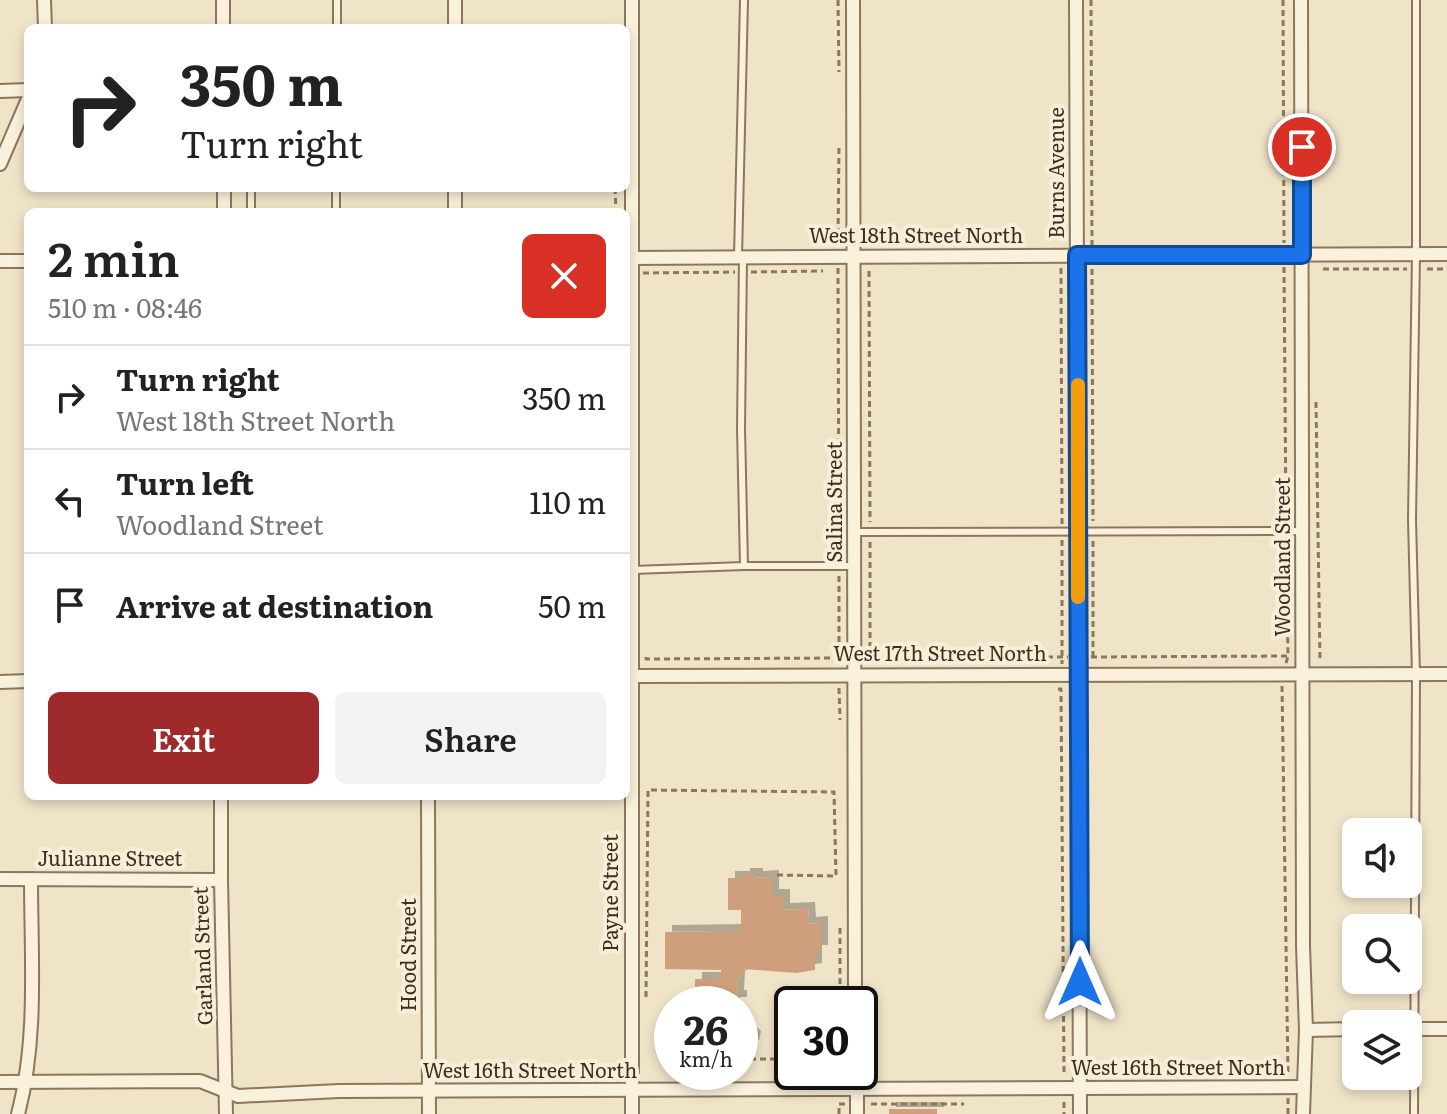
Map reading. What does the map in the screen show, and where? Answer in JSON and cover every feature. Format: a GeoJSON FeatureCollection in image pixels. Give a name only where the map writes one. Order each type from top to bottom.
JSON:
{"type":"FeatureCollection","features":[{"type":"Feature","properties":{"kind":"street"},"geometry":{"type":"LineString","coordinates":[[44,0],[45,24]]}},
{"type":"Feature","properties":{"kind":"street"},"geometry":{"type":"LineString","coordinates":[[223,0],[223,24]]}},
{"type":"Feature","properties":{"kind":"street"},"geometry":{"type":"LineString","coordinates":[[455,0],[455,24]]}},
{"type":"Feature","properties":{"kind":"street","name":"Payne Street"},"geometry":{"type":"LineString","coordinates":[[630,172],[632,0]]}},
{"type":"Feature","properties":{"kind":"street","name":"Salina Street"},"geometry":{"type":"LineString","coordinates":[[853,0],[855,986]]}},
{"type":"Feature","properties":{"kind":"street","name":"Burns Avenue"},"geometry":{"type":"LineString","coordinates":[[1076,0],[1080,1114]]}},
{"type":"Feature","properties":{"kind":"street","name":"Woodland Street"},"geometry":{"type":"LineString","coordinates":[[1301,0],[1303,946],[1306,1030],[1303,1114]]}},
{"type":"Feature","properties":{"kind":"street"},"geometry":{"type":"LineString","coordinates":[[0,91],[24,90]]}},
{"type":"Feature","properties":{"kind":"street"},"geometry":{"type":"LineString","coordinates":[[0,164],[24,108]]}},
{"type":"Feature","properties":{"kind":"street","name":"West 18th Street North"},"geometry":{"type":"LineString","coordinates":[[630,258],[1447,254]]}},
{"type":"Feature","properties":{"kind":"street"},"geometry":{"type":"LineString","coordinates":[[0,261],[24,261]]}},
{"type":"Feature","properties":{"kind":"street","name":"Payne Street"},"geometry":{"type":"LineString","coordinates":[[630,414],[630,605]]}},
{"type":"Feature","properties":{"kind":"street","name":"West 17th Street North"},"geometry":{"type":"LineString","coordinates":[[630,676],[1447,674]]}},
{"type":"Feature","properties":{"kind":"street"},"geometry":{"type":"LineString","coordinates":[[0,682],[24,681]]}},
{"type":"Feature","properties":{"kind":"street","name":"Garland Street"},"geometry":{"type":"LineString","coordinates":[[221,800],[226,1114]]}},
{"type":"Feature","properties":{"kind":"street","name":"Hood Street"},"geometry":{"type":"LineString","coordinates":[[428,800],[429,1114]]}},
{"type":"Feature","properties":{"kind":"street","name":"Payne Street"},"geometry":{"type":"LineString","coordinates":[[629,800],[632,1114]]}},
{"type":"Feature","properties":{"kind":"street","name":"Julianne Street"},"geometry":{"type":"LineString","coordinates":[[0,879],[221,880]]}},
{"type":"Feature","properties":{"kind":"street"},"geometry":{"type":"LineString","coordinates":[[18,1114],[27,1082],[32,1011],[31,879]]}},
{"type":"Feature","properties":{"kind":"street"},"geometry":{"type":"LineString","coordinates":[[1306,1030],[1342,1029]]}},
{"type":"Feature","properties":{"kind":"street"},"geometry":{"type":"LineString","coordinates":[[1422,1029],[1447,1029]]}},
{"type":"Feature","properties":{"kind":"street","name":"West 16th Street North"},"geometry":{"type":"LineString","coordinates":[[0,1082],[200,1081],[238,1096],[339,1091],[774,1089]]}},
{"type":"Feature","properties":{"kind":"street","name":"West 16th Street North"},"geometry":{"type":"LineString","coordinates":[[878,1089],[1303,1087]]}},
{"type":"Feature","properties":{"kind":"street"},"geometry":{"type":"LineString","coordinates":[[857,1090],[857,1114]]}},
{"type":"Feature","properties":{"kind":"lane"},"geometry":{"type":"LineString","coordinates":[[337,0],[337,24]]}},
{"type":"Feature","properties":{"kind":"lane"},"geometry":{"type":"LineString","coordinates":[[744,0],[740,257],[744,566]]}},
{"type":"Feature","properties":{"kind":"lane"},"geometry":{"type":"LineString","coordinates":[[1411,1010],[1416,674],[1412,520],[1416,0]]}},
{"type":"Feature","properties":{"kind":"lane"},"geometry":{"type":"LineString","coordinates":[[855,532],[1303,531]]}},
{"type":"Feature","properties":{"kind":"lane"},"geometry":{"type":"LineString","coordinates":[[631,570],[855,566]]}},
{"type":"Feature","properties":{"kind":"lane"},"geometry":{"type":"LineString","coordinates":[[1413,1090],[1414,1114]]}},
{"type":"Feature","properties":{"kind":"path"},"geometry":{"type":"LineString","coordinates":[[838,0],[839,75]]}},
{"type":"Feature","properties":{"kind":"path"},"geometry":{"type":"LineString","coordinates":[[1091,0],[1093,657]]}},
{"type":"Feature","properties":{"kind":"path"},"geometry":{"type":"LineString","coordinates":[[1283,0],[1288,656],[1282,683],[1288,1114]]}},
{"type":"Feature","properties":{"kind":"path"},"geometry":{"type":"LineString","coordinates":[[839,135],[839,674]]}},
{"type":"Feature","properties":{"kind":"path"},"geometry":{"type":"LineString","coordinates":[[1059,144],[1062,674]]}},
{"type":"Feature","properties":{"kind":"path"},"geometry":{"type":"LineString","coordinates":[[869,271],[870,658]]}},
{"type":"Feature","properties":{"kind":"path"},"geometry":{"type":"LineString","coordinates":[[1316,395],[1320,662]]}},
{"type":"Feature","properties":{"kind":"path"},"geometry":{"type":"LineString","coordinates":[[840,730],[839,688],[856,688]]}},
{"type":"Feature","properties":{"kind":"path"},"geometry":{"type":"LineString","coordinates":[[1046,689],[1061,689],[1064,1114]]}},
{"type":"Feature","properties":{"kind":"path"},"geometry":{"type":"LineString","coordinates":[[646,997],[648,790],[834,792],[836,876],[776,875]]}},
{"type":"Feature","properties":{"kind":"path"},"geometry":{"type":"LineString","coordinates":[[841,847],[841,879]]}},
{"type":"Feature","properties":{"kind":"path"},"geometry":{"type":"LineString","coordinates":[[840,926],[840,986]]}},
{"type":"Feature","properties":{"kind":"path"},"geometry":{"type":"LineString","coordinates":[[870,1114],[870,1104],[964,1104]]}},
{"type":"Feature","properties":{"kind":"building"},"geometry":{"type":"Polygon","coordinates":[[[743,875],[772,877],[772,896],[783,896],[783,910],[808,909],[809,924],[821,923],[821,952],[815,952],[815,970],[796,973],[743,969],[738,986],[695,986],[695,979],[721,979],[721,970],[665,969],[665,932],[741,931],[741,910],[728,910],[728,878],[743,878],[743,875]]]}},
{"type":"Feature","properties":{"kind":"building"},"geometry":{"type":"Polygon","coordinates":[[[889,1109],[937,1109],[937,1114],[889,1114],[889,1109]]]}},
{"type":"Feature","properties":{"kind":"slow traffic"},"geometry":{"type":"LineString","coordinates":[[1078,385],[1078,597]]}},
{"type":"Feature","properties":{"kind":"route"},"geometry":{"type":"LineString","coordinates":[[1080,982],[1077,255],[1302,255],[1302,147]]}}]}
